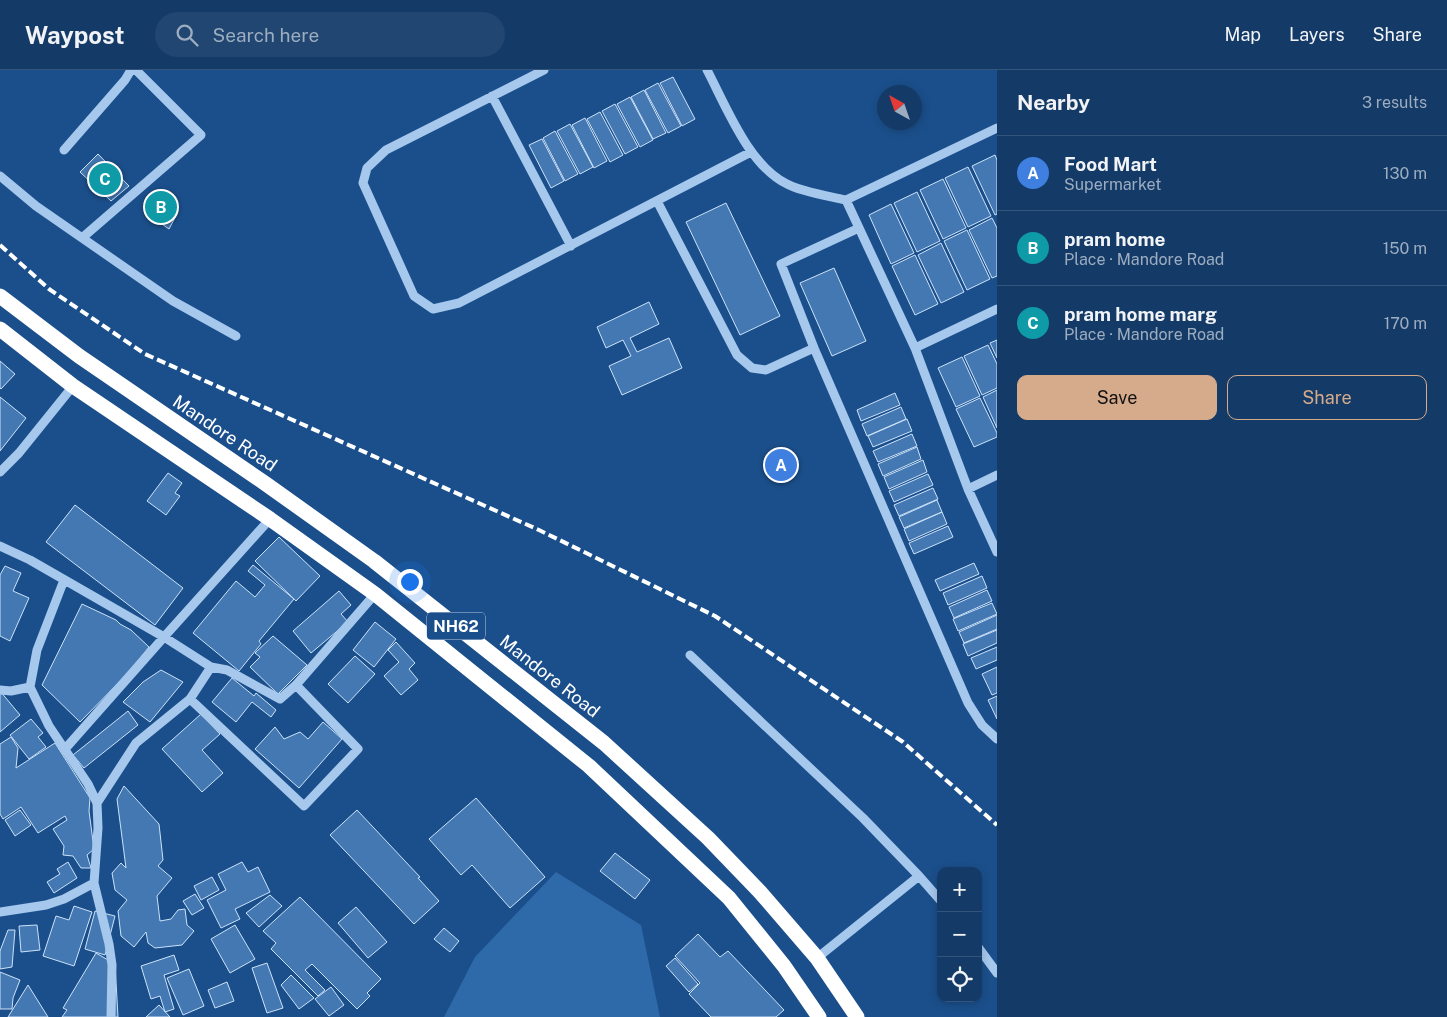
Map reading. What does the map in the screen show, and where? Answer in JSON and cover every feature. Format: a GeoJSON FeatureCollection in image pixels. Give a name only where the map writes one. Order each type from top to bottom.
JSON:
{"type":"FeatureCollection","features":[{"type":"Feature","properties":{"kind":"highway","name":"Mandore Road"},"geometry":{"type":"LineString","coordinates":[[0,296],[79,356],[266,484],[374,561],[604,743],[708,838],[760,892],[817,958],[857,1017]]}},
{"type":"Feature","properties":{"kind":"highway","name":"NH62"},"geometry":{"type":"LineString","coordinates":[[0,328],[74,386],[270,519],[375,594],[588,766],[729,898],[784,966],[819,1017]]}},
{"type":"Feature","properties":{"kind":"street"},"geometry":{"type":"LineString","coordinates":[[64,150],[125,80],[131,70]]}},
{"type":"Feature","properties":{"kind":"street"},"geometry":{"type":"LineString","coordinates":[[82,238],[201,135],[136,70]]}},
{"type":"Feature","properties":{"kind":"street"},"geometry":{"type":"LineString","coordinates":[[544,70],[386,150],[367,168],[363,183],[414,296],[433,309],[459,304],[751,152]]}},
{"type":"Feature","properties":{"kind":"street"},"geometry":{"type":"LineString","coordinates":[[706,70],[751,152],[765,169],[788,185],[846,200],[997,128]]}},
{"type":"Feature","properties":{"kind":"street"},"geometry":{"type":"LineString","coordinates":[[492,96],[571,246]]}},
{"type":"Feature","properties":{"kind":"street"},"geometry":{"type":"LineString","coordinates":[[0,176],[36,206],[173,301],[236,336]]}},
{"type":"Feature","properties":{"kind":"street"},"geometry":{"type":"LineString","coordinates":[[846,200],[915,348],[968,489],[997,552]]}},
{"type":"Feature","properties":{"kind":"street"},"geometry":{"type":"LineString","coordinates":[[657,201],[737,355],[752,368],[766,370],[814,348]]}},
{"type":"Feature","properties":{"kind":"street"},"geometry":{"type":"LineString","coordinates":[[859,228],[781,264],[814,348],[968,703],[982,725],[997,739]]}},
{"type":"Feature","properties":{"kind":"street"},"geometry":{"type":"LineString","coordinates":[[915,348],[997,309]]}},
{"type":"Feature","properties":{"kind":"street"},"geometry":{"type":"LineString","coordinates":[[0,472],[19,453],[74,386]]}},
{"type":"Feature","properties":{"kind":"street"},"geometry":{"type":"LineString","coordinates":[[968,489],[997,475]]}},
{"type":"Feature","properties":{"kind":"street"},"geometry":{"type":"LineString","coordinates":[[65,748],[270,519]]}},
{"type":"Feature","properties":{"kind":"street"},"geometry":{"type":"LineString","coordinates":[[0,546],[30,560],[164,637],[211,667],[227,670],[280,699],[296,685],[375,594]]}},
{"type":"Feature","properties":{"kind":"street"},"geometry":{"type":"LineString","coordinates":[[64,580],[37,650],[30,687],[49,726],[88,784],[98,804],[94,882],[109,944],[112,965],[111,1017]]}},
{"type":"Feature","properties":{"kind":"street"},"geometry":{"type":"LineString","coordinates":[[690,655],[863,818],[937,896]]}},
{"type":"Feature","properties":{"kind":"street"},"geometry":{"type":"LineString","coordinates":[[98,804],[136,743],[190,700],[211,667]]}},
{"type":"Feature","properties":{"kind":"street"},"geometry":{"type":"LineString","coordinates":[[190,700],[304,806],[358,749],[296,685]]}},
{"type":"Feature","properties":{"kind":"street"},"geometry":{"type":"LineString","coordinates":[[0,690],[11,691],[30,687]]}},
{"type":"Feature","properties":{"kind":"street"},"geometry":{"type":"LineString","coordinates":[[817,958],[919,876]]}},
{"type":"Feature","properties":{"kind":"street"},"geometry":{"type":"LineString","coordinates":[[0,912],[46,905],[64,900],[94,882]]}},
{"type":"Feature","properties":{"kind":"street"},"geometry":{"type":"LineString","coordinates":[[982,952],[997,973]]}},
{"type":"Feature","properties":{"kind":"shaded area"},"geometry":{"type":"Polygon","coordinates":[[[556,872],[641,925],[660,1017],[444,1017],[475,957],[556,872]]]}},
{"type":"Feature","properties":{"kind":"building"},"geometry":{"type":"Polygon","coordinates":[[[673,77],[695,119],[682,126],[660,83],[673,77]]]}},
{"type":"Feature","properties":{"kind":"building"},"geometry":{"type":"Polygon","coordinates":[[[658,83],[681,126],[668,133],[645,90],[658,83]]]}},
{"type":"Feature","properties":{"kind":"building"},"geometry":{"type":"Polygon","coordinates":[[[644,90],[666,133],[653,139],[631,97],[644,90]]]}},
{"type":"Feature","properties":{"kind":"building"},"geometry":{"type":"Polygon","coordinates":[[[630,97],[653,140],[640,147],[617,104],[630,97]]]}},
{"type":"Feature","properties":{"kind":"building"},"geometry":{"type":"Polygon","coordinates":[[[615,104],[638,147],[625,154],[602,111],[615,104]]]}},
{"type":"Feature","properties":{"kind":"building"},"geometry":{"type":"Polygon","coordinates":[[[600,112],[623,155],[610,162],[587,119],[600,112]]]}},
{"type":"Feature","properties":{"kind":"building"},"geometry":{"type":"Polygon","coordinates":[[[585,118],[607,161],[594,168],[572,125],[585,118]]]}},
{"type":"Feature","properties":{"kind":"building"},"geometry":{"type":"Polygon","coordinates":[[[570,124],[593,167],[580,174],[557,131],[570,124]]]}},
{"type":"Feature","properties":{"kind":"building"},"geometry":{"type":"Polygon","coordinates":[[[555,131],[578,174],[565,181],[543,138],[555,131]]]}},
{"type":"Feature","properties":{"kind":"building"},"geometry":{"type":"Polygon","coordinates":[[[542,139],[564,181],[551,188],[529,145],[542,139]]]}},
{"type":"Feature","properties":{"kind":"building"},"geometry":{"type":"Polygon","coordinates":[[[98,154],[129,186],[111,201],[80,172],[98,154]]]}},
{"type":"Feature","properties":{"kind":"building"},"geometry":{"type":"Polygon","coordinates":[[[995,155],[997,160],[997,214],[995,215],[972,166],[995,155]]]}},
{"type":"Feature","properties":{"kind":"building"},"geometry":{"type":"Polygon","coordinates":[[[968,167],[991,216],[968,227],[945,178],[968,167]]]}},
{"type":"Feature","properties":{"kind":"building"},"geometry":{"type":"Polygon","coordinates":[[[943,179],[966,228],[943,239],[920,190],[943,179]]]}},
{"type":"Feature","properties":{"kind":"building"},"geometry":{"type":"Polygon","coordinates":[[[917,192],[940,241],[917,252],[894,203],[917,192]]]}},
{"type":"Feature","properties":{"kind":"building"},"geometry":{"type":"Polygon","coordinates":[[[159,199],[177,214],[169,229],[149,215],[159,199]]]}},
{"type":"Feature","properties":{"kind":"building"},"geometry":{"type":"Polygon","coordinates":[[[726,203],[780,316],[740,335],[686,222],[726,203]]]}},
{"type":"Feature","properties":{"kind":"building"},"geometry":{"type":"Polygon","coordinates":[[[891,204],[914,253],[891,264],[869,215],[891,204]]]}},
{"type":"Feature","properties":{"kind":"building"},"geometry":{"type":"Polygon","coordinates":[[[992,218],[997,228],[997,276],[992,278],[969,230],[992,218]]]}},
{"type":"Feature","properties":{"kind":"building"},"geometry":{"type":"Polygon","coordinates":[[[967,230],[990,279],[967,290],[944,241],[967,230]]]}},
{"type":"Feature","properties":{"kind":"building"},"geometry":{"type":"Polygon","coordinates":[[[941,243],[964,292],[941,303],[918,255],[941,243]]]}},
{"type":"Feature","properties":{"kind":"building"},"geometry":{"type":"Polygon","coordinates":[[[915,255],[938,304],[915,315],[892,266],[915,255]]]}},
{"type":"Feature","properties":{"kind":"building"},"geometry":{"type":"Polygon","coordinates":[[[834,268],[866,341],[832,356],[800,283],[834,268]]]}},
{"type":"Feature","properties":{"kind":"building"},"geometry":{"type":"Polygon","coordinates":[[[649,302],[659,324],[630,338],[637,352],[669,338],[682,368],[622,395],[609,366],[631,356],[623,340],[606,348],[597,327],[649,302]]]}},
{"type":"Feature","properties":{"kind":"building"},"geometry":{"type":"Polygon","coordinates":[[[997,340],[997,358],[990,343],[997,340]]]}},
{"type":"Feature","properties":{"kind":"building"},"geometry":{"type":"Polygon","coordinates":[[[988,345],[997,364],[997,388],[982,395],[964,356],[988,345]]]}},
{"type":"Feature","properties":{"kind":"building"},"geometry":{"type":"Polygon","coordinates":[[[962,357],[980,396],[956,407],[938,368],[962,357]]]}},
{"type":"Feature","properties":{"kind":"building"},"geometry":{"type":"Polygon","coordinates":[[[0,361],[15,374],[1,389],[0,388],[0,361]]]}},
{"type":"Feature","properties":{"kind":"building"},"geometry":{"type":"Polygon","coordinates":[[[997,390],[997,428],[983,397],[997,390]]]}},
{"type":"Feature","properties":{"kind":"building"},"geometry":{"type":"Polygon","coordinates":[[[895,393],[900,405],[861,421],[857,410],[895,393]]]}},
{"type":"Feature","properties":{"kind":"building"},"geometry":{"type":"Polygon","coordinates":[[[0,397],[26,418],[0,451],[0,397]]]}},
{"type":"Feature","properties":{"kind":"building"},"geometry":{"type":"Polygon","coordinates":[[[980,398],[997,433],[997,437],[974,447],[956,409],[980,398]]]}},
{"type":"Feature","properties":{"kind":"building"},"geometry":{"type":"Polygon","coordinates":[[[901,407],[906,419],[867,436],[862,424],[901,407]]]}},
{"type":"Feature","properties":{"kind":"building"},"geometry":{"type":"Polygon","coordinates":[[[907,419],[912,431],[873,447],[868,436],[907,419]]]}},
{"type":"Feature","properties":{"kind":"building"},"geometry":{"type":"Polygon","coordinates":[[[912,434],[917,446],[878,462],[873,451],[912,434]]]}},
{"type":"Feature","properties":{"kind":"building"},"geometry":{"type":"Polygon","coordinates":[[[917,447],[921,459],[883,476],[878,464],[917,447]]]}},
{"type":"Feature","properties":{"kind":"building"},"geometry":{"type":"Polygon","coordinates":[[[923,460],[927,472],[889,489],[884,477],[923,460]]]}},
{"type":"Feature","properties":{"kind":"building"},"geometry":{"type":"Polygon","coordinates":[[[168,473],[182,483],[175,493],[180,496],[166,515],[147,501],[168,473]]]}},
{"type":"Feature","properties":{"kind":"building"},"geometry":{"type":"Polygon","coordinates":[[[928,474],[933,485],[894,502],[889,491],[928,474]]]}},
{"type":"Feature","properties":{"kind":"building"},"geometry":{"type":"Polygon","coordinates":[[[933,488],[938,499],[899,516],[894,505],[933,488]]]}},
{"type":"Feature","properties":{"kind":"building"},"geometry":{"type":"Polygon","coordinates":[[[937,500],[942,512],[904,528],[899,517],[937,500]]]}},
{"type":"Feature","properties":{"kind":"building"},"geometry":{"type":"Polygon","coordinates":[[[75,505],[183,588],[155,625],[46,542],[75,505]]]}},
{"type":"Feature","properties":{"kind":"building"},"geometry":{"type":"Polygon","coordinates":[[[942,512],[947,524],[909,541],[904,529],[942,512]]]}},
{"type":"Feature","properties":{"kind":"building"},"geometry":{"type":"Polygon","coordinates":[[[948,526],[953,537],[914,554],[909,543],[948,526]]]}},
{"type":"Feature","properties":{"kind":"building"},"geometry":{"type":"Polygon","coordinates":[[[279,537],[320,576],[296,601],[255,561],[279,537]]]}},
{"type":"Feature","properties":{"kind":"building"},"geometry":{"type":"Polygon","coordinates":[[[974,563],[979,574],[940,591],[935,580],[974,563]]]}},
{"type":"Feature","properties":{"kind":"building"},"geometry":{"type":"Polygon","coordinates":[[[253,565],[294,599],[259,641],[261,644],[239,671],[193,633],[236,581],[255,597],[265,585],[248,571],[253,565]]]}},
{"type":"Feature","properties":{"kind":"building"},"geometry":{"type":"Polygon","coordinates":[[[5,566],[21,573],[13,591],[29,598],[10,641],[0,636],[0,575],[5,566]]]}},
{"type":"Feature","properties":{"kind":"building"},"geometry":{"type":"Polygon","coordinates":[[[982,576],[987,588],[948,605],[943,593],[982,576]]]}},
{"type":"Feature","properties":{"kind":"building"},"geometry":{"type":"Polygon","coordinates":[[[987,590],[992,601],[954,618],[949,607],[987,590]]]}},
{"type":"Feature","properties":{"kind":"building"},"geometry":{"type":"Polygon","coordinates":[[[339,591],[351,605],[341,614],[348,622],[311,653],[293,631],[339,591]]]}},
{"type":"Feature","properties":{"kind":"building"},"geometry":{"type":"Polygon","coordinates":[[[992,603],[997,614],[958,631],[953,619],[992,603]]]}},
{"type":"Feature","properties":{"kind":"building"},"geometry":{"type":"Polygon","coordinates":[[[82,604],[116,620],[131,630],[149,647],[127,674],[80,722],[42,685],[82,604]]]}},
{"type":"Feature","properties":{"kind":"building"},"geometry":{"type":"Polygon","coordinates":[[[997,615],[997,629],[964,643],[959,632],[997,615]]]}},
{"type":"Feature","properties":{"kind":"building"},"geometry":{"type":"Polygon","coordinates":[[[375,622],[396,639],[374,667],[353,650],[375,622]]]}},
{"type":"Feature","properties":{"kind":"building"},"geometry":{"type":"Polygon","coordinates":[[[997,630],[997,643],[968,656],[963,644],[997,630]]]}},
{"type":"Feature","properties":{"kind":"building"},"geometry":{"type":"Polygon","coordinates":[[[273,636],[307,665],[278,694],[250,667],[260,657],[255,653],[273,636]]]}},
{"type":"Feature","properties":{"kind":"building"},"geometry":{"type":"Polygon","coordinates":[[[396,642],[415,663],[409,669],[418,680],[401,695],[384,676],[399,662],[388,650],[396,642]]]}},
{"type":"Feature","properties":{"kind":"building"},"geometry":{"type":"Polygon","coordinates":[[[997,647],[997,660],[976,669],[971,658],[997,647]]]}},
{"type":"Feature","properties":{"kind":"building"},"geometry":{"type":"Polygon","coordinates":[[[355,656],[375,674],[348,703],[328,684],[355,656]]]}},
{"type":"Feature","properties":{"kind":"building"},"geometry":{"type":"Polygon","coordinates":[[[997,667],[997,693],[992,695],[982,674],[997,667]]]}},
{"type":"Feature","properties":{"kind":"building"},"geometry":{"type":"Polygon","coordinates":[[[161,670],[183,682],[150,722],[123,702],[143,682],[161,670]]]}},
{"type":"Feature","properties":{"kind":"building"},"geometry":{"type":"Polygon","coordinates":[[[232,678],[254,696],[256,693],[276,710],[271,717],[252,702],[236,722],[212,702],[232,678]]]}},
{"type":"Feature","properties":{"kind":"building"},"geometry":{"type":"Polygon","coordinates":[[[0,691],[20,715],[0,732],[0,691]]]}},
{"type":"Feature","properties":{"kind":"building"},"geometry":{"type":"Polygon","coordinates":[[[997,696],[997,719],[988,700],[997,696]]]}},
{"type":"Feature","properties":{"kind":"building"},"geometry":{"type":"Polygon","coordinates":[[[128,711],[138,725],[84,768],[73,755],[128,711]]]}},
{"type":"Feature","properties":{"kind":"building"},"geometry":{"type":"Polygon","coordinates":[[[201,714],[220,734],[202,750],[223,773],[202,792],[162,749],[201,714]]]}},
{"type":"Feature","properties":{"kind":"building"},"geometry":{"type":"Polygon","coordinates":[[[31,719],[43,733],[38,737],[46,747],[29,759],[10,735],[31,719]]]}},
{"type":"Feature","properties":{"kind":"building"},"geometry":{"type":"Polygon","coordinates":[[[323,722],[342,739],[299,788],[255,749],[275,727],[284,739],[300,732],[308,739],[323,722]]]}},
{"type":"Feature","properties":{"kind":"building"},"geometry":{"type":"Polygon","coordinates":[[[11,737],[18,748],[16,768],[55,743],[90,798],[89,811],[94,849],[87,855],[91,868],[81,868],[73,856],[63,855],[64,846],[53,829],[67,820],[65,816],[38,833],[21,807],[3,819],[0,814],[0,744],[11,737]]]}},
{"type":"Feature","properties":{"kind":"building"},"geometry":{"type":"Polygon","coordinates":[[[124,786],[159,824],[163,860],[158,866],[172,878],[157,896],[160,921],[171,919],[178,910],[185,909],[187,925],[194,931],[182,945],[155,948],[148,943],[146,932],[134,947],[121,936],[118,911],[127,900],[115,890],[112,873],[121,863],[126,868],[117,799],[124,786]]]}},
{"type":"Feature","properties":{"kind":"building"},"geometry":{"type":"Polygon","coordinates":[[[476,798],[545,877],[510,908],[472,865],[461,875],[429,839],[476,798]]]}},
{"type":"Feature","properties":{"kind":"building"},"geometry":{"type":"Polygon","coordinates":[[[20,810],[31,825],[15,836],[5,820],[20,810]]]}},
{"type":"Feature","properties":{"kind":"building"},"geometry":{"type":"Polygon","coordinates":[[[357,810],[420,877],[418,878],[439,901],[414,924],[330,835],[357,810]]]}},
{"type":"Feature","properties":{"kind":"building"},"geometry":{"type":"Polygon","coordinates":[[[615,853],[650,880],[635,899],[600,871],[615,853]]]}},
{"type":"Feature","properties":{"kind":"building"},"geometry":{"type":"Polygon","coordinates":[[[68,862],[77,878],[54,893],[47,882],[60,874],[57,869],[68,862]]]}},
{"type":"Feature","properties":{"kind":"building"},"geometry":{"type":"Polygon","coordinates":[[[242,862],[248,872],[258,867],[270,892],[235,909],[240,919],[221,928],[207,900],[226,890],[218,874],[242,862]]]}},
{"type":"Feature","properties":{"kind":"building"},"geometry":{"type":"Polygon","coordinates":[[[212,877],[219,890],[201,900],[194,886],[212,877]]]}},
{"type":"Feature","properties":{"kind":"building"},"geometry":{"type":"Polygon","coordinates":[[[195,894],[204,908],[192,915],[183,901],[195,894]]]}},
{"type":"Feature","properties":{"kind":"building"},"geometry":{"type":"Polygon","coordinates":[[[270,895],[282,906],[259,927],[246,913],[270,895]]]}},
{"type":"Feature","properties":{"kind":"building"},"geometry":{"type":"Polygon","coordinates":[[[300,897],[381,979],[367,993],[370,996],[357,1009],[312,964],[305,970],[325,990],[318,996],[271,949],[276,943],[263,931],[300,897]]]}},
{"type":"Feature","properties":{"kind":"building"},"geometry":{"type":"Polygon","coordinates":[[[74,906],[92,912],[74,966],[43,956],[56,916],[69,920],[74,906]]]}},
{"type":"Feature","properties":{"kind":"building"},"geometry":{"type":"Polygon","coordinates":[[[356,907],[387,942],[368,958],[338,923],[356,907]]]}},
{"type":"Feature","properties":{"kind":"building"},"geometry":{"type":"Polygon","coordinates":[[[95,911],[115,916],[105,955],[85,949],[95,911]]]}},
{"type":"Feature","properties":{"kind":"building"},"geometry":{"type":"Polygon","coordinates":[[[37,925],[40,950],[21,952],[19,926],[37,925]]]}},
{"type":"Feature","properties":{"kind":"building"},"geometry":{"type":"Polygon","coordinates":[[[235,925],[255,959],[230,973],[211,939],[235,925]]]}},
{"type":"Feature","properties":{"kind":"building"},"geometry":{"type":"Polygon","coordinates":[[[444,928],[459,941],[450,952],[434,939],[444,928]]]}},
{"type":"Feature","properties":{"kind":"building"},"geometry":{"type":"Polygon","coordinates":[[[8,930],[15,930],[12,967],[0,969],[0,951],[8,930]]]}},
{"type":"Feature","properties":{"kind":"building"},"geometry":{"type":"Polygon","coordinates":[[[698,934],[720,957],[728,951],[784,1010],[776,1017],[711,1017],[689,994],[700,983],[675,956],[698,934]]]}},
{"type":"Feature","properties":{"kind":"building"},"geometry":{"type":"Polygon","coordinates":[[[96,953],[115,964],[118,1017],[62,1017],[67,1010],[63,1008],[96,953]]]}},
{"type":"Feature","properties":{"kind":"building"},"geometry":{"type":"Polygon","coordinates":[[[174,955],[179,970],[164,975],[174,1009],[165,1012],[160,996],[151,999],[141,966],[174,955]]]}},
{"type":"Feature","properties":{"kind":"building"},"geometry":{"type":"Polygon","coordinates":[[[675,958],[698,984],[689,992],[666,966],[675,958]]]}},
{"type":"Feature","properties":{"kind":"building"},"geometry":{"type":"Polygon","coordinates":[[[267,963],[283,1008],[267,1013],[252,968],[267,963]]]}},
{"type":"Feature","properties":{"kind":"building"},"geometry":{"type":"Polygon","coordinates":[[[189,969],[204,1006],[183,1015],[167,978],[189,969]]]}},
{"type":"Feature","properties":{"kind":"building"},"geometry":{"type":"Polygon","coordinates":[[[0,972],[20,980],[13,998],[12,1009],[0,1009],[0,972]]]}},
{"type":"Feature","properties":{"kind":"building"},"geometry":{"type":"Polygon","coordinates":[[[291,975],[314,998],[299,1009],[281,985],[291,975]]]}},
{"type":"Feature","properties":{"kind":"building"},"geometry":{"type":"Polygon","coordinates":[[[227,982],[234,1001],[215,1008],[208,990],[227,982]]]}},
{"type":"Feature","properties":{"kind":"building"},"geometry":{"type":"Polygon","coordinates":[[[28,985],[48,1017],[8,1017],[28,985]]]}},
{"type":"Feature","properties":{"kind":"building"},"geometry":{"type":"Polygon","coordinates":[[[331,987],[344,1005],[329,1016],[315,999],[331,987]]]}},
{"type":"Feature","properties":{"kind":"building"},"geometry":{"type":"Polygon","coordinates":[[[159,1005],[170,1017],[146,1017],[159,1005]]]}},
{"type":"Feature","properties":{"kind":"railway"},"geometry":{"type":"LineString","coordinates":[[0,245],[49,289],[145,354],[539,530],[715,616],[903,742],[997,825]]}},
{"type":"Feature","properties":{"kind":"place","name":"pram home marg"},"geometry":{"type":"Point","coordinates":[105,179]}},
{"type":"Feature","properties":{"kind":"place","name":"pram home"},"geometry":{"type":"Point","coordinates":[161,207]}},
{"type":"Feature","properties":{"kind":"place","name":"Food Mart"},"geometry":{"type":"Point","coordinates":[781,465]}}]}
